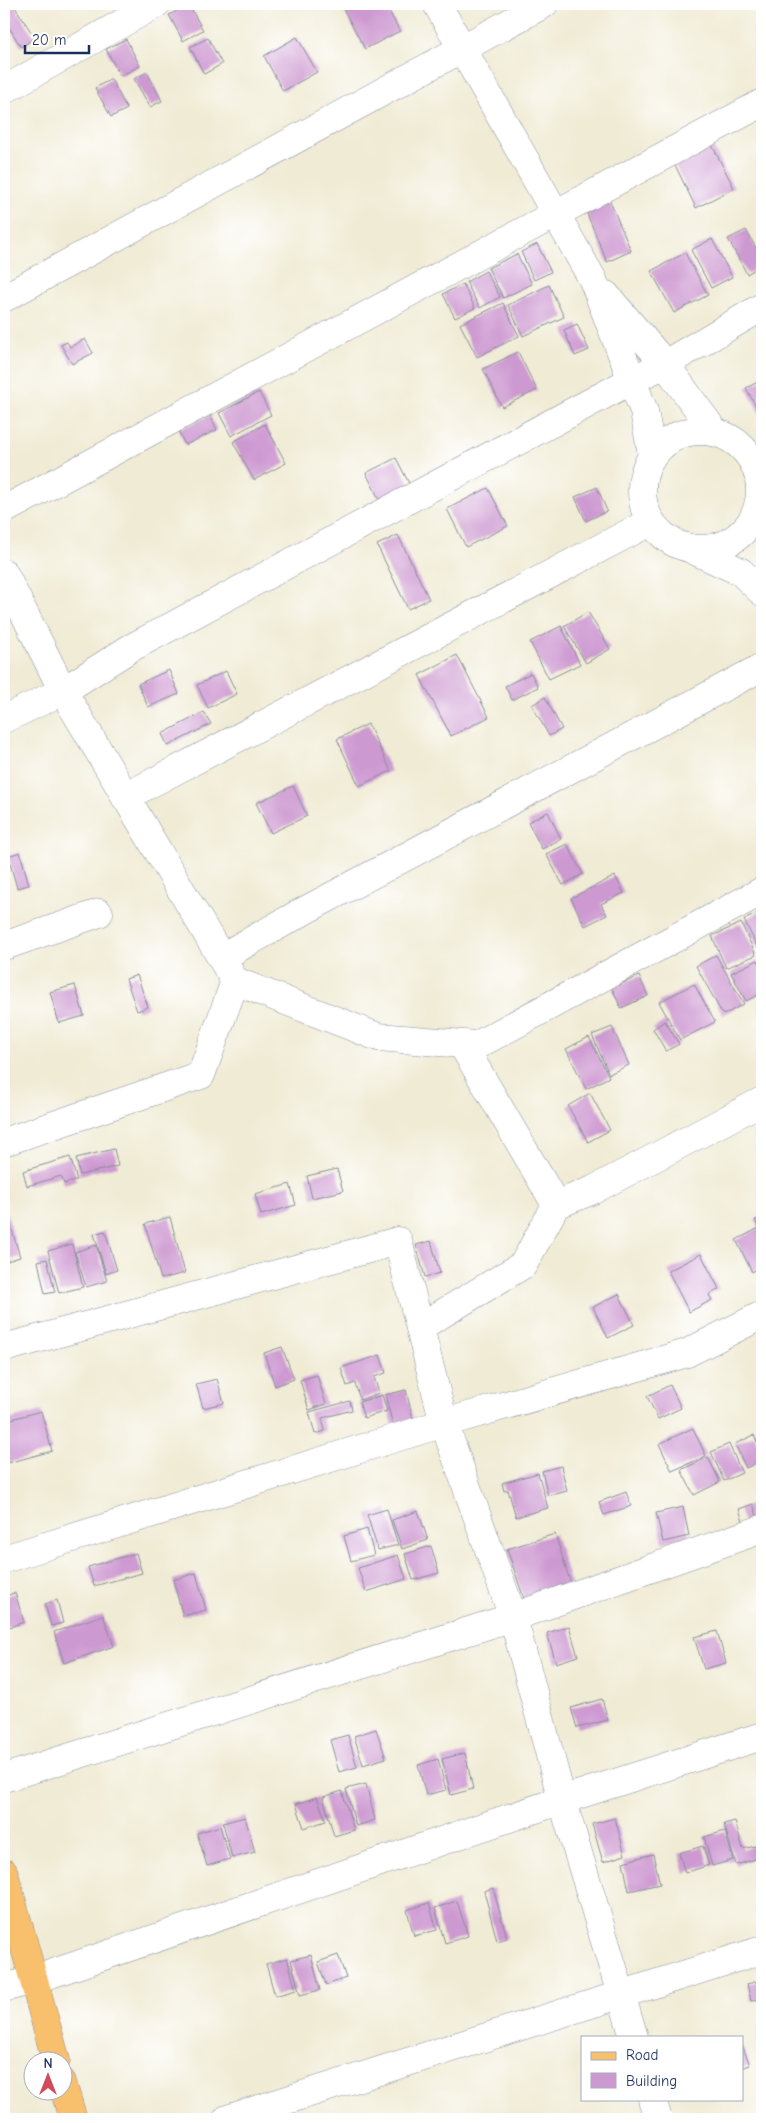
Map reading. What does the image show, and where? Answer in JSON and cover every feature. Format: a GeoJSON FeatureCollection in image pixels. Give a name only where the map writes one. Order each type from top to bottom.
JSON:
{"type":"FeatureCollection","features":[{"type":"Feature","properties":{"kind":"main road"},"geometry":{"type":"LineString","coordinates":[[4,1873],[53,2050]]}},
{"type":"Feature","properties":{"kind":"main road"},"geometry":{"type":"LineString","coordinates":[[67,2100],[73,2119]]}},
{"type":"Feature","properties":{"kind":"street"},"geometry":{"type":"LineString","coordinates":[[4,90],[156,4]]}},
{"type":"Feature","properties":{"kind":"street"},"geometry":{"type":"LineString","coordinates":[[437,4],[593,280],[644,411],[652,455]]}},
{"type":"Feature","properties":{"kind":"street"},"geometry":{"type":"LineString","coordinates":[[4,298],[544,4]]}},
{"type":"Feature","properties":{"kind":"street"},"geometry":{"type":"LineString","coordinates":[[4,510],[762,103]]}},
{"type":"Feature","properties":{"kind":"street"},"geometry":{"type":"LineString","coordinates":[[593,280],[665,364],[714,431]]}},
{"type":"Feature","properties":{"kind":"street"},"geometry":{"type":"LineString","coordinates":[[4,719],[63,691],[138,644],[665,364],[762,307]]}},
{"type":"Feature","properties":{"kind":"street"},"geometry":{"type":"LineString","coordinates":[[688,548],[711,548],[733,540],[750,524],[761,507],[757,454],[714,431],[690,431],[668,439],[652,455],[642,477],[641,500],[650,522],[666,538],[688,548],[741,572],[762,592]]}},
{"type":"Feature","properties":{"kind":"street"},"geometry":{"type":"LineString","coordinates":[[125,797],[650,522]]}},
{"type":"Feature","properties":{"kind":"street"},"geometry":{"type":"LineString","coordinates":[[4,573],[63,691],[235,981],[378,1037],[476,1045]]}},
{"type":"Feature","properties":{"kind":"street"},"geometry":{"type":"LineString","coordinates":[[222,957],[311,907],[762,667]]}},
{"type":"Feature","properties":{"kind":"street"},"geometry":{"type":"LineString","coordinates":[[556,1205],[466,1051],[762,892]]}},
{"type":"Feature","properties":{"kind":"street"},"geometry":{"type":"LineString","coordinates":[[4,946],[99,913]]}},
{"type":"Feature","properties":{"kind":"street"},"geometry":{"type":"LineString","coordinates":[[4,1142],[201,1075],[235,981]]}},
{"type":"Feature","properties":{"kind":"street"},"geometry":{"type":"LineString","coordinates":[[420,1327],[523,1266],[556,1205],[593,1190],[762,1101]]}},
{"type":"Feature","properties":{"kind":"street"},"geometry":{"type":"LineString","coordinates":[[4,1348],[398,1241],[444,1423],[513,1617],[562,1800],[634,2036]]}},
{"type":"Feature","properties":{"kind":"street"},"geometry":{"type":"LineString","coordinates":[[4,1558],[444,1423],[687,1352],[762,1315]]}},
{"type":"Feature","properties":{"kind":"street"},"geometry":{"type":"LineString","coordinates":[[4,1778],[513,1617],[762,1529]]}},
{"type":"Feature","properties":{"kind":"street"},"geometry":{"type":"LineString","coordinates":[[4,1988],[33,1980],[562,1800],[762,1736]]}},
{"type":"Feature","properties":{"kind":"street"},"geometry":{"type":"LineString","coordinates":[[227,2119],[762,1950]]}},
{"type":"Feature","properties":{"kind":"street"},"geometry":{"type":"LineString","coordinates":[[652,2100],[658,2119]]}},
{"type":"Feature","properties":{"kind":"building"},"geometry":{"type":"Polygon","coordinates":[[[4,4],[13,4],[35,38],[21,47],[4,19],[4,4]]]}},
{"type":"Feature","properties":{"kind":"building"},"geometry":{"type":"Polygon","coordinates":[[[348,4],[357,4],[358,6],[361,4],[385,4],[400,31],[365,49],[342,7],[348,4]]]}},
{"type":"Feature","properties":{"kind":"building"},"geometry":{"type":"Polygon","coordinates":[[[189,5],[203,30],[183,41],[169,15],[189,5]]]}},
{"type":"Feature","properties":{"kind":"building"},"geometry":{"type":"Polygon","coordinates":[[[297,37],[317,72],[283,91],[264,56],[297,37]]]}},
{"type":"Feature","properties":{"kind":"building"},"geometry":{"type":"Polygon","coordinates":[[[208,38],[222,64],[204,74],[190,47],[208,38]]]}},
{"type":"Feature","properties":{"kind":"building"},"geometry":{"type":"Polygon","coordinates":[[[126,39],[140,66],[120,76],[106,49],[126,39]]]}},
{"type":"Feature","properties":{"kind":"building"},"geometry":{"type":"Polygon","coordinates":[[[147,72],[162,101],[150,107],[134,79],[147,72]]]}},
{"type":"Feature","properties":{"kind":"building"},"geometry":{"type":"Polygon","coordinates":[[[111,79],[127,109],[111,117],[95,88],[111,79]]]}},
{"type":"Feature","properties":{"kind":"building"},"geometry":{"type":"Polygon","coordinates":[[[712,145],[734,188],[696,208],[674,163],[712,145]]]}},
{"type":"Feature","properties":{"kind":"building"},"geometry":{"type":"Polygon","coordinates":[[[609,199],[631,251],[607,262],[585,209],[609,199]]]}},
{"type":"Feature","properties":{"kind":"building"},"geometry":{"type":"Polygon","coordinates":[[[746,230],[762,259],[762,265],[747,274],[728,239],[746,230]]]}},
{"type":"Feature","properties":{"kind":"building"},"geometry":{"type":"Polygon","coordinates":[[[712,239],[732,277],[711,288],[691,250],[712,239]]]}},
{"type":"Feature","properties":{"kind":"building"},"geometry":{"type":"Polygon","coordinates":[[[537,244],[551,272],[534,280],[521,252],[537,244]]]}},
{"type":"Feature","properties":{"kind":"building"},"geometry":{"type":"Polygon","coordinates":[[[685,253],[708,295],[674,313],[651,271],[685,253]]]}},
{"type":"Feature","properties":{"kind":"building"},"geometry":{"type":"Polygon","coordinates":[[[517,254],[532,284],[503,298],[488,268],[517,254]]]}},
{"type":"Feature","properties":{"kind":"building"},"geometry":{"type":"Polygon","coordinates":[[[486,271],[500,297],[480,308],[466,282],[486,271]]]}},
{"type":"Feature","properties":{"kind":"building"},"geometry":{"type":"Polygon","coordinates":[[[463,284],[475,308],[455,318],[443,294],[463,284]]]}},
{"type":"Feature","properties":{"kind":"building"},"geometry":{"type":"Polygon","coordinates":[[[549,285],[564,317],[523,336],[508,305],[549,285]]]}},
{"type":"Feature","properties":{"kind":"building"},"geometry":{"type":"Polygon","coordinates":[[[503,303],[519,336],[477,357],[460,324],[503,303]]]}},
{"type":"Feature","properties":{"kind":"building"},"geometry":{"type":"Polygon","coordinates":[[[577,324],[589,350],[575,356],[564,330],[577,324]]]}},
{"type":"Feature","properties":{"kind":"building"},"geometry":{"type":"Polygon","coordinates":[[[85,339],[93,353],[72,364],[61,345],[67,342],[70,347],[85,339]]]}},
{"type":"Feature","properties":{"kind":"building"},"geometry":{"type":"Polygon","coordinates":[[[518,352],[537,390],[502,407],[483,369],[518,352]]]}},
{"type":"Feature","properties":{"kind":"building"},"geometry":{"type":"Polygon","coordinates":[[[762,380],[762,418],[746,388],[762,380]]]}},
{"type":"Feature","properties":{"kind":"building"},"geometry":{"type":"Polygon","coordinates":[[[259,392],[271,415],[231,436],[219,413],[259,392]]]}},
{"type":"Feature","properties":{"kind":"building"},"geometry":{"type":"Polygon","coordinates":[[[210,415],[217,430],[185,445],[178,430],[210,415]]]}},
{"type":"Feature","properties":{"kind":"building"},"geometry":{"type":"Polygon","coordinates":[[[265,424],[286,463],[254,480],[233,442],[265,424]]]}},
{"type":"Feature","properties":{"kind":"building"},"geometry":{"type":"Polygon","coordinates":[[[396,458],[412,489],[382,505],[366,473],[396,458]]]}},
{"type":"Feature","properties":{"kind":"building"},"geometry":{"type":"Polygon","coordinates":[[[597,487],[607,511],[586,521],[575,497],[597,487]]]}},
{"type":"Feature","properties":{"kind":"building"},"geometry":{"type":"Polygon","coordinates":[[[488,488],[508,526],[466,547],[447,509],[488,488]]]}},
{"type":"Feature","properties":{"kind":"building"},"geometry":{"type":"Polygon","coordinates":[[[398,535],[429,599],[408,609],[377,545],[398,535]]]}},
{"type":"Feature","properties":{"kind":"building"},"geometry":{"type":"Polygon","coordinates":[[[588,612],[610,649],[586,663],[564,626],[588,612]]]}},
{"type":"Feature","properties":{"kind":"building"},"geometry":{"type":"Polygon","coordinates":[[[561,626],[580,664],[549,679],[530,642],[561,626]]]}},
{"type":"Feature","properties":{"kind":"building"},"geometry":{"type":"Polygon","coordinates":[[[457,655],[489,717],[451,736],[419,675],[457,655]]]}},
{"type":"Feature","properties":{"kind":"building"},"geometry":{"type":"Polygon","coordinates":[[[169,670],[179,694],[148,707],[138,684],[169,670]]]}},
{"type":"Feature","properties":{"kind":"building"},"geometry":{"type":"Polygon","coordinates":[[[226,671],[237,694],[208,708],[197,685],[226,671]]]}},
{"type":"Feature","properties":{"kind":"building"},"geometry":{"type":"Polygon","coordinates":[[[531,673],[538,687],[512,700],[505,686],[531,673]]]}},
{"type":"Feature","properties":{"kind":"building"},"geometry":{"type":"Polygon","coordinates":[[[545,697],[562,729],[549,736],[532,705],[545,697]]]}},
{"type":"Feature","properties":{"kind":"building"},"geometry":{"type":"Polygon","coordinates":[[[204,712],[211,724],[168,746],[162,734],[204,712]]]}},
{"type":"Feature","properties":{"kind":"building"},"geometry":{"type":"Polygon","coordinates":[[[368,724],[391,771],[359,786],[337,739],[368,724]]]}},
{"type":"Feature","properties":{"kind":"building"},"geometry":{"type":"Polygon","coordinates":[[[293,786],[307,816],[271,833],[256,803],[293,786]]]}},
{"type":"Feature","properties":{"kind":"building"},"geometry":{"type":"Polygon","coordinates":[[[548,812],[561,839],[542,849],[528,822],[548,812]]]}},
{"type":"Feature","properties":{"kind":"building"},"geometry":{"type":"Polygon","coordinates":[[[567,844],[583,874],[563,885],[546,854],[567,844]]]}},
{"type":"Feature","properties":{"kind":"building"},"geometry":{"type":"Polygon","coordinates":[[[20,852],[29,885],[17,888],[8,856],[20,852]]]}},
{"type":"Feature","properties":{"kind":"building"},"geometry":{"type":"Polygon","coordinates":[[[615,876],[624,893],[601,904],[607,915],[585,926],[571,898],[615,876]]]}},
{"type":"Feature","properties":{"kind":"building"},"geometry":{"type":"Polygon","coordinates":[[[762,911],[762,946],[758,948],[744,920],[762,911]]]}},
{"type":"Feature","properties":{"kind":"building"},"geometry":{"type":"Polygon","coordinates":[[[741,923],[756,955],[726,968],[712,936],[741,923]]]}},
{"type":"Feature","properties":{"kind":"building"},"geometry":{"type":"Polygon","coordinates":[[[716,955],[744,1004],[723,1015],[696,966],[716,955]]]}},
{"type":"Feature","properties":{"kind":"building"},"geometry":{"type":"Polygon","coordinates":[[[758,960],[762,968],[762,993],[746,1001],[731,973],[758,960]]]}},
{"type":"Feature","properties":{"kind":"building"},"geometry":{"type":"Polygon","coordinates":[[[137,975],[148,1007],[137,1011],[126,979],[137,975]]]}},
{"type":"Feature","properties":{"kind":"building"},"geometry":{"type":"Polygon","coordinates":[[[639,976],[648,996],[621,1008],[612,988],[639,976]]]}},
{"type":"Feature","properties":{"kind":"building"},"geometry":{"type":"Polygon","coordinates":[[[694,984],[715,1022],[680,1040],[659,1002],[694,984]]]}},
{"type":"Feature","properties":{"kind":"building"},"geometry":{"type":"Polygon","coordinates":[[[75,985],[84,1016],[59,1023],[50,992],[75,985]]]}},
{"type":"Feature","properties":{"kind":"building"},"geometry":{"type":"Polygon","coordinates":[[[665,1021],[679,1044],[666,1051],[653,1029],[665,1021]]]}},
{"type":"Feature","properties":{"kind":"building"},"geometry":{"type":"Polygon","coordinates":[[[612,1027],[629,1065],[609,1074],[592,1035],[612,1027]]]}},
{"type":"Feature","properties":{"kind":"building"},"geometry":{"type":"Polygon","coordinates":[[[589,1037],[609,1077],[586,1089],[566,1049],[589,1037]]]}},
{"type":"Feature","properties":{"kind":"building"},"geometry":{"type":"Polygon","coordinates":[[[590,1093],[610,1130],[588,1142],[568,1106],[590,1093]]]}},
{"type":"Feature","properties":{"kind":"building"},"geometry":{"type":"Polygon","coordinates":[[[114,1149],[118,1166],[80,1175],[76,1158],[114,1149]]]}},
{"type":"Feature","properties":{"kind":"building"},"geometry":{"type":"Polygon","coordinates":[[[70,1157],[77,1180],[64,1184],[61,1176],[27,1186],[23,1171],[70,1157]]]}},
{"type":"Feature","properties":{"kind":"building"},"geometry":{"type":"Polygon","coordinates":[[[337,1169],[343,1191],[312,1198],[307,1176],[337,1169]]]}},
{"type":"Feature","properties":{"kind":"building"},"geometry":{"type":"Polygon","coordinates":[[[290,1184],[296,1205],[261,1215],[255,1194],[290,1184]]]}},
{"type":"Feature","properties":{"kind":"building"},"geometry":{"type":"Polygon","coordinates":[[[7,1213],[20,1257],[4,1262],[4,1214],[7,1213]]]}},
{"type":"Feature","properties":{"kind":"building"},"geometry":{"type":"Polygon","coordinates":[[[170,1217],[185,1273],[161,1279],[145,1224],[170,1217]]]}},
{"type":"Feature","properties":{"kind":"building"},"geometry":{"type":"Polygon","coordinates":[[[762,1217],[762,1266],[752,1272],[736,1240],[759,1228],[755,1220],[762,1217]]]}},
{"type":"Feature","properties":{"kind":"building"},"geometry":{"type":"Polygon","coordinates":[[[105,1231],[117,1270],[106,1274],[94,1234],[105,1231]]]}},
{"type":"Feature","properties":{"kind":"building"},"geometry":{"type":"Polygon","coordinates":[[[431,1241],[440,1273],[425,1277],[416,1245],[431,1241]]]}},
{"type":"Feature","properties":{"kind":"building"},"geometry":{"type":"Polygon","coordinates":[[[72,1244],[83,1287],[59,1293],[48,1251],[72,1244]]]}},
{"type":"Feature","properties":{"kind":"building"},"geometry":{"type":"Polygon","coordinates":[[[96,1245],[107,1281],[86,1287],[75,1252],[96,1245]]]}},
{"type":"Feature","properties":{"kind":"building"},"geometry":{"type":"Polygon","coordinates":[[[701,1254],[719,1289],[709,1295],[712,1300],[689,1312],[668,1271],[701,1254]]]}},
{"type":"Feature","properties":{"kind":"building"},"geometry":{"type":"Polygon","coordinates":[[[47,1259],[55,1292],[45,1294],[38,1261],[47,1259]]]}},
{"type":"Feature","properties":{"kind":"building"},"geometry":{"type":"Polygon","coordinates":[[[619,1294],[634,1325],[608,1338],[593,1307],[619,1294]]]}},
{"type":"Feature","properties":{"kind":"building"},"geometry":{"type":"Polygon","coordinates":[[[282,1347],[294,1379],[275,1386],[264,1353],[282,1347]]]}},
{"type":"Feature","properties":{"kind":"building"},"geometry":{"type":"Polygon","coordinates":[[[380,1355],[386,1373],[374,1377],[379,1393],[360,1400],[355,1383],[347,1386],[341,1368],[380,1355]]]}},
{"type":"Feature","properties":{"kind":"building"},"geometry":{"type":"Polygon","coordinates":[[[317,1375],[326,1404],[309,1410],[300,1380],[317,1375]]]}},
{"type":"Feature","properties":{"kind":"building"},"geometry":{"type":"Polygon","coordinates":[[[217,1379],[224,1403],[203,1408],[196,1384],[217,1379]]]}},
{"type":"Feature","properties":{"kind":"building"},"geometry":{"type":"Polygon","coordinates":[[[670,1385],[681,1408],[658,1419],[647,1396],[670,1385]]]}},
{"type":"Feature","properties":{"kind":"building"},"geometry":{"type":"Polygon","coordinates":[[[406,1390],[415,1428],[395,1433],[385,1395],[406,1390]]]}},
{"type":"Feature","properties":{"kind":"building"},"geometry":{"type":"Polygon","coordinates":[[[382,1395],[387,1411],[364,1418],[359,1402],[382,1395]]]}},
{"type":"Feature","properties":{"kind":"building"},"geometry":{"type":"Polygon","coordinates":[[[350,1401],[352,1410],[322,1418],[325,1431],[315,1434],[309,1412],[350,1401]]]}},
{"type":"Feature","properties":{"kind":"building"},"geometry":{"type":"Polygon","coordinates":[[[41,1411],[52,1451],[4,1464],[4,1421],[41,1411]]]}},
{"type":"Feature","properties":{"kind":"building"},"geometry":{"type":"Polygon","coordinates":[[[693,1428],[706,1456],[672,1471],[659,1444],[693,1428]]]}},
{"type":"Feature","properties":{"kind":"building"},"geometry":{"type":"Polygon","coordinates":[[[754,1435],[762,1453],[762,1460],[746,1468],[735,1444],[754,1435]]]}},
{"type":"Feature","properties":{"kind":"building"},"geometry":{"type":"Polygon","coordinates":[[[729,1444],[742,1473],[724,1481],[711,1452],[729,1444]]]}},
{"type":"Feature","properties":{"kind":"building"},"geometry":{"type":"Polygon","coordinates":[[[708,1457],[720,1482],[694,1495],[681,1470],[708,1457]]]}},
{"type":"Feature","properties":{"kind":"building"},"geometry":{"type":"Polygon","coordinates":[[[561,1466],[567,1491],[548,1496],[542,1471],[561,1466]]]}},
{"type":"Feature","properties":{"kind":"building"},"geometry":{"type":"Polygon","coordinates":[[[538,1473],[548,1508],[516,1517],[508,1490],[504,1491],[502,1483],[538,1473]]]}},
{"type":"Feature","properties":{"kind":"building"},"geometry":{"type":"Polygon","coordinates":[[[626,1492],[631,1506],[604,1515],[599,1502],[626,1492]]]}},
{"type":"Feature","properties":{"kind":"building"},"geometry":{"type":"Polygon","coordinates":[[[753,1504],[759,1522],[745,1527],[739,1509],[753,1504]]]}},
{"type":"Feature","properties":{"kind":"building"},"geometry":{"type":"Polygon","coordinates":[[[683,1507],[689,1536],[663,1542],[656,1513],[683,1507]]]}},
{"type":"Feature","properties":{"kind":"building"},"geometry":{"type":"Polygon","coordinates":[[[387,1509],[398,1545],[378,1550],[367,1515],[387,1509]]]}},
{"type":"Feature","properties":{"kind":"building"},"geometry":{"type":"Polygon","coordinates":[[[418,1511],[428,1540],[402,1549],[392,1520],[418,1511]]]}},
{"type":"Feature","properties":{"kind":"building"},"geometry":{"type":"Polygon","coordinates":[[[367,1529],[374,1555],[351,1561],[344,1536],[367,1529]]]}},
{"type":"Feature","properties":{"kind":"building"},"geometry":{"type":"Polygon","coordinates":[[[555,1534],[571,1584],[524,1599],[507,1549],[555,1534]]]}},
{"type":"Feature","properties":{"kind":"building"},"geometry":{"type":"Polygon","coordinates":[[[431,1546],[439,1573],[413,1580],[405,1554],[431,1546]]]}},
{"type":"Feature","properties":{"kind":"building"},"geometry":{"type":"Polygon","coordinates":[[[136,1553],[142,1573],[94,1586],[88,1567],[136,1553]]]}},
{"type":"Feature","properties":{"kind":"building"},"geometry":{"type":"Polygon","coordinates":[[[398,1555],[406,1579],[366,1592],[358,1568],[398,1555]]]}},
{"type":"Feature","properties":{"kind":"building"},"geometry":{"type":"Polygon","coordinates":[[[196,1573],[206,1610],[183,1616],[173,1580],[196,1573]]]}},
{"type":"Feature","properties":{"kind":"building"},"geometry":{"type":"Polygon","coordinates":[[[15,1593],[24,1622],[4,1629],[4,1596],[15,1593]]]}},
{"type":"Feature","properties":{"kind":"building"},"geometry":{"type":"Polygon","coordinates":[[[57,1600],[63,1623],[51,1626],[45,1604],[57,1600]]]}},
{"type":"Feature","properties":{"kind":"building"},"geometry":{"type":"Polygon","coordinates":[[[103,1615],[114,1646],[64,1663],[54,1632],[103,1615]]]}},
{"type":"Feature","properties":{"kind":"building"},"geometry":{"type":"Polygon","coordinates":[[[569,1626],[578,1656],[556,1663],[547,1633],[569,1626]]]}},
{"type":"Feature","properties":{"kind":"building"},"geometry":{"type":"Polygon","coordinates":[[[717,1631],[726,1663],[704,1669],[694,1637],[717,1631]]]}},
{"type":"Feature","properties":{"kind":"building"},"geometry":{"type":"Polygon","coordinates":[[[602,1699],[608,1720],[577,1728],[571,1708],[602,1699]]]}},
{"type":"Feature","properties":{"kind":"building"},"geometry":{"type":"Polygon","coordinates":[[[376,1729],[386,1758],[363,1765],[354,1736],[376,1729]]]}},
{"type":"Feature","properties":{"kind":"building"},"geometry":{"type":"Polygon","coordinates":[[[348,1735],[357,1767],[339,1772],[330,1740],[348,1735]]]}},
{"type":"Feature","properties":{"kind":"building"},"geometry":{"type":"Polygon","coordinates":[[[465,1753],[473,1789],[451,1795],[442,1759],[465,1753]]]}},
{"type":"Feature","properties":{"kind":"building"},"geometry":{"type":"Polygon","coordinates":[[[438,1759],[446,1790],[426,1795],[418,1765],[438,1759]]]}},
{"type":"Feature","properties":{"kind":"building"},"geometry":{"type":"Polygon","coordinates":[[[366,1784],[375,1820],[356,1826],[346,1789],[366,1784]]]}},
{"type":"Feature","properties":{"kind":"building"},"geometry":{"type":"Polygon","coordinates":[[[342,1791],[354,1830],[334,1836],[323,1797],[342,1791]]]}},
{"type":"Feature","properties":{"kind":"building"},"geometry":{"type":"Polygon","coordinates":[[[317,1797],[326,1821],[304,1828],[296,1804],[317,1797]]]}},
{"type":"Feature","properties":{"kind":"building"},"geometry":{"type":"Polygon","coordinates":[[[245,1817],[255,1852],[232,1858],[223,1823],[245,1817]]]}},
{"type":"Feature","properties":{"kind":"building"},"geometry":{"type":"Polygon","coordinates":[[[615,1818],[625,1855],[603,1862],[592,1824],[615,1818]]]}},
{"type":"Feature","properties":{"kind":"building"},"geometry":{"type":"Polygon","coordinates":[[[735,1821],[743,1849],[755,1846],[759,1858],[736,1865],[724,1824],[735,1821]]]}},
{"type":"Feature","properties":{"kind":"building"},"geometry":{"type":"Polygon","coordinates":[[[220,1826],[230,1859],[207,1866],[197,1833],[220,1826]]]}},
{"type":"Feature","properties":{"kind":"building"},"geometry":{"type":"Polygon","coordinates":[[[725,1831],[733,1860],[712,1866],[704,1837],[725,1831]]]}},
{"type":"Feature","properties":{"kind":"building"},"geometry":{"type":"Polygon","coordinates":[[[703,1846],[709,1865],[685,1873],[679,1853],[703,1846]]]}},
{"type":"Feature","properties":{"kind":"building"},"geometry":{"type":"Polygon","coordinates":[[[653,1854],[660,1884],[629,1891],[623,1862],[653,1854]]]}},
{"type":"Feature","properties":{"kind":"building"},"geometry":{"type":"Polygon","coordinates":[[[493,1888],[507,1938],[497,1941],[484,1891],[493,1888]]]}},
{"type":"Feature","properties":{"kind":"building"},"geometry":{"type":"Polygon","coordinates":[[[457,1901],[468,1936],[445,1943],[435,1908],[457,1901]]]}},
{"type":"Feature","properties":{"kind":"building"},"geometry":{"type":"Polygon","coordinates":[[[429,1903],[437,1930],[414,1936],[407,1910],[429,1903]]]}},
{"type":"Feature","properties":{"kind":"building"},"geometry":{"type":"Polygon","coordinates":[[[311,1955],[320,1990],[300,1995],[291,1960],[311,1955]]]}},
{"type":"Feature","properties":{"kind":"building"},"geometry":{"type":"Polygon","coordinates":[[[338,1955],[346,1978],[326,1985],[318,1962],[338,1955]]]}},
{"type":"Feature","properties":{"kind":"building"},"geometry":{"type":"Polygon","coordinates":[[[287,1958],[296,1990],[275,1996],[266,1964],[287,1958]]]}},
{"type":"Feature","properties":{"kind":"building"},"geometry":{"type":"Polygon","coordinates":[[[762,1980],[762,1998],[751,2001],[747,1984],[762,1980]]]}},
{"type":"Feature","properties":{"kind":"building"},"geometry":{"type":"Polygon","coordinates":[[[744,2050],[750,2065],[744,2067],[744,2050]]]}}]}
